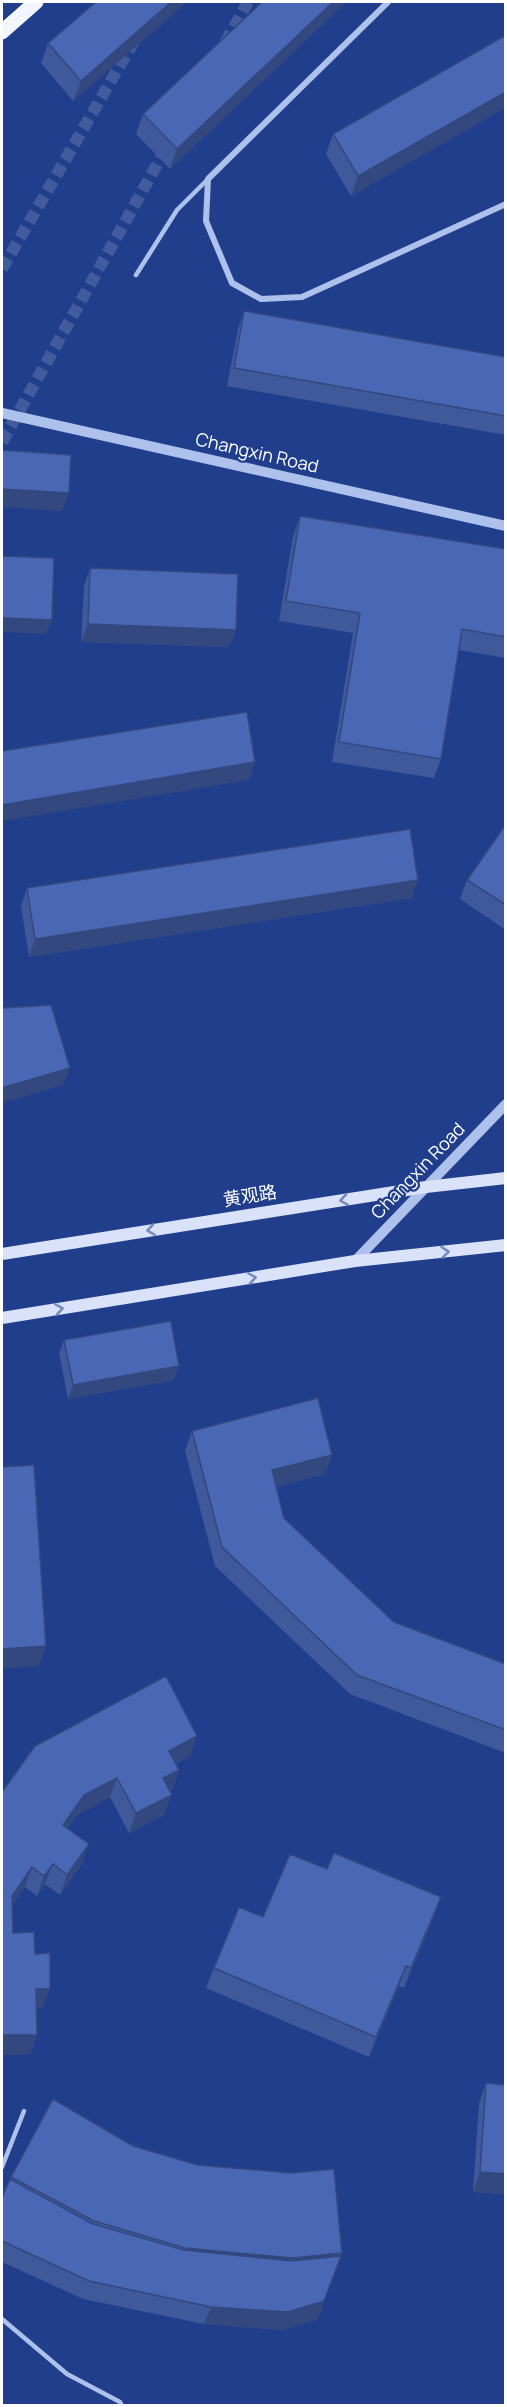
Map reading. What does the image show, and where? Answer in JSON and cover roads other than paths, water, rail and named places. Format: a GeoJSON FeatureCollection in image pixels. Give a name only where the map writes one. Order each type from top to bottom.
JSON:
{"type":"FeatureCollection","features":[{"type":"Feature","properties":{"kind":"main road"},"geometry":{"type":"LineString","coordinates":[[2,32],[36,2]]}},
{"type":"Feature","properties":{"kind":"main road","name":"黄观路"},"geometry":{"type":"LineString","coordinates":[[2,1254],[426,1186],[506,1178]]}},
{"type":"Feature","properties":{"kind":"main road"},"geometry":{"type":"LineString","coordinates":[[2,1318],[355,1261],[506,1245]]}},
{"type":"Feature","properties":{"kind":"street"},"geometry":{"type":"LineString","coordinates":[[388,2],[207,179],[206,221],[232,283],[261,299],[302,297],[506,204]]}},
{"type":"Feature","properties":{"kind":"street","name":"Changxin Road"},"geometry":{"type":"LineString","coordinates":[[2,412],[506,526]]}},
{"type":"Feature","properties":{"kind":"street","name":"Changxin Road"},"geometry":{"type":"LineString","coordinates":[[355,1261],[506,1104]]}},
{"type":"Feature","properties":{"kind":"lane"},"geometry":{"type":"LineString","coordinates":[[136,275],[177,210],[207,179]]}},
{"type":"Feature","properties":{"kind":"lane"},"geometry":{"type":"LineString","coordinates":[[2,2167],[24,2111]]}},
{"type":"Feature","properties":{"kind":"lane"},"geometry":{"type":"LineString","coordinates":[[2,2319],[67,2374],[120,2402],[122,2406]]}},
{"type":"Feature","properties":{"kind":"tunnel"},"geometry":{"type":"LineString","coordinates":[[225,43],[248,2]]}},
{"type":"Feature","properties":{"kind":"tunnel"},"geometry":{"type":"LineString","coordinates":[[2,269],[134,41]]}},
{"type":"Feature","properties":{"kind":"tunnel"},"geometry":{"type":"LineString","coordinates":[[2,442],[168,145]]}}]}
